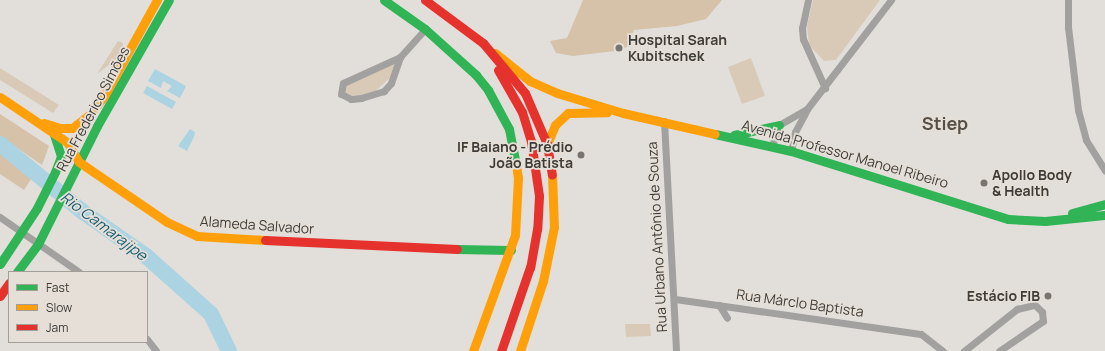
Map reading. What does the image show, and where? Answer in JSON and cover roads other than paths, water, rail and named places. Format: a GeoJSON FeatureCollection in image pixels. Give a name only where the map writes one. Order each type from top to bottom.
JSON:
{"type":"FeatureCollection","features":[{"type":"Feature","properties":{"kind":"street"},"geometry":{"type":"LineString","coordinates":[[154,26],[158,0]]}},
{"type":"Feature","properties":{"kind":"street","name":"Rua Frederico Simões"},"geometry":{"type":"LineString","coordinates":[[37,121],[60,128],[72,128],[88,116],[104,96],[158,0]]}},
{"type":"Feature","properties":{"kind":"street","name":"Rua Frederico Simões"},"geometry":{"type":"LineString","coordinates":[[18,271],[38,244],[97,126],[168,0]]}},
{"type":"Feature","properties":{"kind":"street"},"geometry":{"type":"LineString","coordinates":[[384,0],[425,29],[476,75],[488,90],[509,129],[518,178],[518,207],[511,250],[473,351]]}},
{"type":"Feature","properties":{"kind":"street"},"geometry":{"type":"LineString","coordinates":[[425,0],[483,44],[525,93],[537,116],[547,144],[552,173],[554,227],[544,281],[520,351]]}},
{"type":"Feature","properties":{"kind":"street"},"geometry":{"type":"LineString","coordinates":[[808,0],[802,28],[803,40],[825,88]]}},
{"type":"Feature","properties":{"kind":"street"},"geometry":{"type":"LineString","coordinates":[[791,151],[795,132],[807,109],[825,88],[891,0]]}},
{"type":"Feature","properties":{"kind":"street"},"geometry":{"type":"LineString","coordinates":[[1068,0],[1068,27],[1081,122],[1089,146],[1105,171]]}},
{"type":"Feature","properties":{"kind":"street"},"geometry":{"type":"LineString","coordinates":[[400,57],[394,78],[384,91],[361,98],[351,99],[341,94],[343,82],[400,57],[425,29]]}},
{"type":"Feature","properties":{"kind":"street"},"geometry":{"type":"LineString","coordinates":[[483,44],[522,112],[531,141],[539,196],[537,229],[530,267],[502,351]]}},
{"type":"Feature","properties":{"kind":"street","name":"Avenida Professor Manoel Ribeiro"},"geometry":{"type":"LineString","coordinates":[[483,44],[540,87],[623,112],[730,135],[791,151],[1008,219],[1033,222],[1105,215]]}},
{"type":"Feature","properties":{"kind":"street","name":"Alameda Salvador"},"geometry":{"type":"LineString","coordinates":[[0,96],[67,142],[78,162],[167,222],[197,236],[397,248],[511,250]]}},
{"type":"Feature","properties":{"kind":"street"},"geometry":{"type":"LineString","coordinates":[[97,126],[104,96]]}},
{"type":"Feature","properties":{"kind":"street"},"geometry":{"type":"LineString","coordinates":[[730,135],[779,126],[807,109]]}},
{"type":"Feature","properties":{"kind":"street","name":"Avenida Professor Manoel Ribeiro"},"geometry":{"type":"LineString","coordinates":[[547,144],[555,126],[568,113],[578,111],[623,112]]}},
{"type":"Feature","properties":{"kind":"street","name":"Rua Urbano Antônio de Souza"},"geometry":{"type":"LineString","coordinates":[[664,121],[676,351]]}},
{"type":"Feature","properties":{"kind":"street"},"geometry":{"type":"LineString","coordinates":[[772,146],[779,126]]}},
{"type":"Feature","properties":{"kind":"street","name":"Rua Frederico Simões"},"geometry":{"type":"LineString","coordinates":[[0,264],[37,208],[61,156],[53,132]]}},
{"type":"Feature","properties":{"kind":"street","name":"Avenida Professor Manoel Ribeiro"},"geometry":{"type":"LineString","coordinates":[[1058,219],[1105,204]]}},
{"type":"Feature","properties":{"kind":"street"},"geometry":{"type":"LineString","coordinates":[[0,217],[77,271]]}},
{"type":"Feature","properties":{"kind":"street"},"geometry":{"type":"LineString","coordinates":[[0,296],[8,284]]}},
{"type":"Feature","properties":{"kind":"street","name":"Rua Márclo Baptista"},"geometry":{"type":"LineString","coordinates":[[674,299],[921,334],[943,351]]}},
{"type":"Feature","properties":{"kind":"street"},"geometry":{"type":"LineString","coordinates":[[719,305],[727,318]]}},
{"type":"Feature","properties":{"kind":"street"},"geometry":{"type":"LineString","coordinates":[[964,351],[1017,309],[1036,305],[1042,312],[1043,321],[999,351]]}},
{"type":"Feature","properties":{"kind":"street"},"geometry":{"type":"LineString","coordinates":[[148,340],[156,351]]}},
{"type":"Feature","properties":{"kind":"water"},"geometry":{"type":"Polygon","coordinates":[[[155,69],[186,86],[180,98],[167,91],[172,86],[163,81],[161,88],[148,81],[155,69]]]}},
{"type":"Feature","properties":{"kind":"water"},"geometry":{"type":"Polygon","coordinates":[[[147,86],[176,102],[172,109],[143,93],[147,86]]]}},
{"type":"Feature","properties":{"kind":"water"},"geometry":{"type":"Polygon","coordinates":[[[190,129],[195,132],[187,151],[178,146],[190,129]]]}},
{"type":"Feature","properties":{"kind":"waterway","name":"Rio Camarajipe"},"geometry":{"type":"LineString","coordinates":[[0,144],[83,212],[146,256],[211,314],[229,351]]}},
{"type":"Feature","properties":{"kind":"place","name":"Hospital Sarah Kubitschek"},"geometry":{"type":"Point","coordinates":[619,48]}},
{"type":"Feature","properties":{"kind":"place","name":"IF Baiano - Prédio João Batista"},"geometry":{"type":"Point","coordinates":[581,155]}},
{"type":"Feature","properties":{"kind":"place","name":"Apollo Body & Health"},"geometry":{"type":"Point","coordinates":[984,183]}},
{"type":"Feature","properties":{"kind":"place","name":"Estácio FIB"},"geometry":{"type":"Point","coordinates":[1048,296]}},
{"type":"Feature","properties":{"kind":"district","name":"Stiep"},"geometry":{"type":"Point","coordinates":[945,123]}}]}
